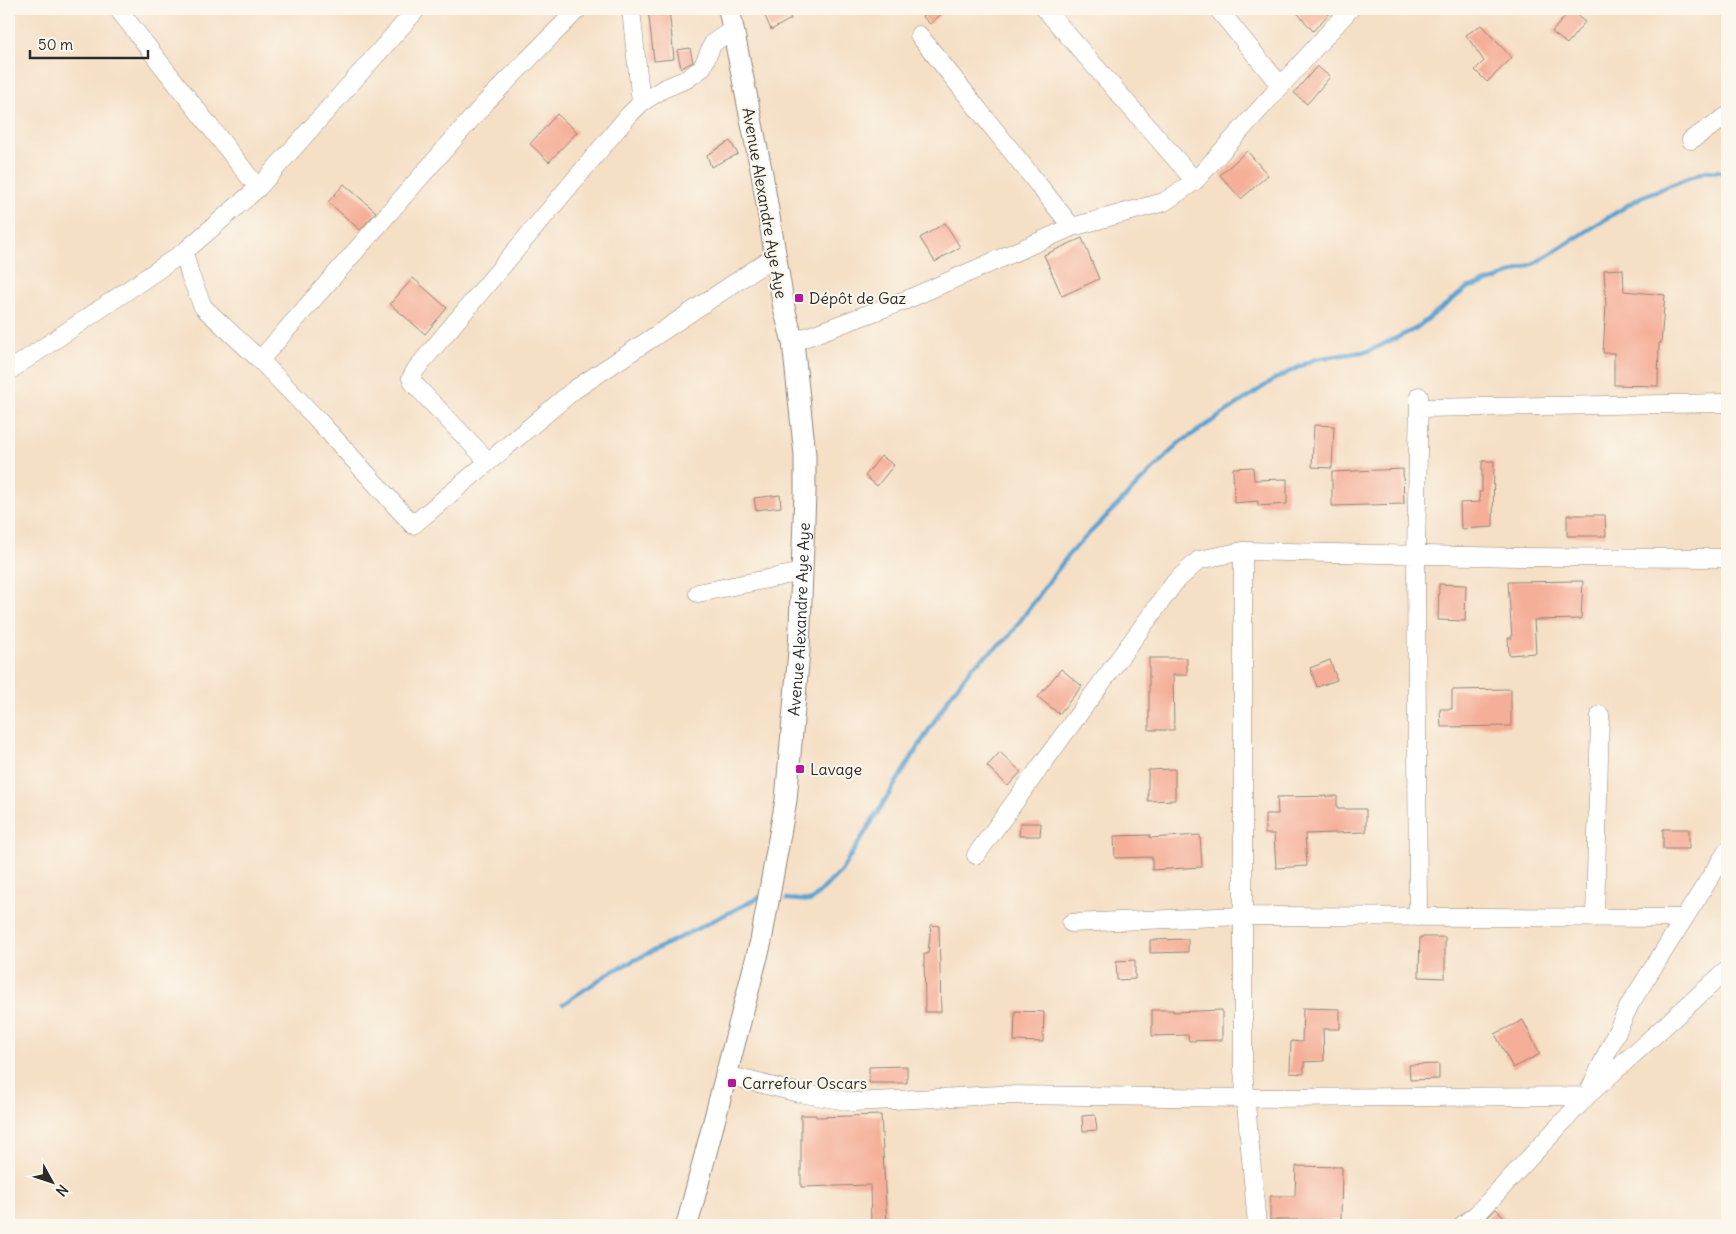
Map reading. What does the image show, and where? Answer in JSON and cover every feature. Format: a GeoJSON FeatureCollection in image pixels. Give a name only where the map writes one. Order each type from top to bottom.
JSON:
{"type":"FeatureCollection","features":[{"type":"Feature","properties":{"kind":"street"},"geometry":{"type":"LineString","coordinates":[[118,9],[258,188]]}},
{"type":"Feature","properties":{"kind":"street"},"geometry":{"type":"LineString","coordinates":[[9,371],[184,252],[258,188],[417,9]]}},
{"type":"Feature","properties":{"kind":"street"},"geometry":{"type":"LineString","coordinates":[[260,360],[487,102],[578,9]]}},
{"type":"Feature","properties":{"kind":"street"},"geometry":{"type":"LineString","coordinates":[[631,9],[641,103]]}},
{"type":"Feature","properties":{"kind":"street","name":"Avenue Alexandre Aye Aye"},"geometry":{"type":"LineString","coordinates":[[687,1225],[768,908],[786,800],[798,661],[802,572],[805,455],[793,342],[784,308],[762,174],[729,9]]}},
{"type":"Feature","properties":{"kind":"street"},"geometry":{"type":"LineString","coordinates":[[1045,9],[1195,181]]}},
{"type":"Feature","properties":{"kind":"street"},"geometry":{"type":"LineString","coordinates":[[1218,9],[1280,85]]}},
{"type":"Feature","properties":{"kind":"street"},"geometry":{"type":"LineString","coordinates":[[793,342],[906,300],[1072,227],[1164,202],[1195,181],[1350,9]]}},
{"type":"Feature","properties":{"kind":"street"},"geometry":{"type":"LineString","coordinates":[[488,461],[416,385],[412,378],[416,369],[585,165],[641,103],[663,89],[687,79],[702,68],[713,43],[732,30]]}},
{"type":"Feature","properties":{"kind":"street"},"geometry":{"type":"LineString","coordinates":[[919,35],[1072,227]]}},
{"type":"Feature","properties":{"kind":"street"},"geometry":{"type":"LineString","coordinates":[[1692,140],[1727,116]]}},
{"type":"Feature","properties":{"kind":"street"},"geometry":{"type":"LineString","coordinates":[[184,252],[190,275],[203,307],[260,360],[317,419],[413,525],[574,390],[775,256]]}},
{"type":"Feature","properties":{"kind":"street"},"geometry":{"type":"LineString","coordinates":[[1418,917],[1416,555],[1419,402],[1727,403]]}},
{"type":"Feature","properties":{"kind":"street"},"geometry":{"type":"LineString","coordinates":[[1243,551],[1244,1098],[1257,1225]]}},
{"type":"Feature","properties":{"kind":"street"},"geometry":{"type":"LineString","coordinates":[[976,855],[1175,582],[1199,560],[1243,551],[1727,558]]}},
{"type":"Feature","properties":{"kind":"street"},"geometry":{"type":"LineString","coordinates":[[698,593],[802,572]]}},
{"type":"Feature","properties":{"kind":"street"},"geometry":{"type":"LineString","coordinates":[[1595,918],[1600,714]]}},
{"type":"Feature","properties":{"kind":"street"},"geometry":{"type":"LineString","coordinates":[[1587,1096],[1630,1004],[1727,851]]}},
{"type":"Feature","properties":{"kind":"street"},"geometry":{"type":"LineString","coordinates":[[1071,923],[1243,916],[1684,918]]}},
{"type":"Feature","properties":{"kind":"street"},"geometry":{"type":"LineString","coordinates":[[1464,1225],[1477,1214],[1587,1096],[1727,970]]}},
{"type":"Feature","properties":{"kind":"street"},"geometry":{"type":"LineString","coordinates":[[726,1075],[840,1101],[1000,1095],[1244,1098],[1587,1096]]}},
{"type":"Feature","properties":{"kind":"building"},"geometry":{"type":"Polygon","coordinates":[[[648,9],[669,9],[674,59],[654,61],[648,9]]]}},
{"type":"Feature","properties":{"kind":"building"},"geometry":{"type":"Polygon","coordinates":[[[762,9],[787,9],[791,19],[771,30],[762,9]]]}},
{"type":"Feature","properties":{"kind":"building"},"geometry":{"type":"Polygon","coordinates":[[[930,9],[947,9],[930,24],[922,16],[930,9]]]}},
{"type":"Feature","properties":{"kind":"building"},"geometry":{"type":"Polygon","coordinates":[[[1294,9],[1333,9],[1313,31],[1294,9]]]}},
{"type":"Feature","properties":{"kind":"building"},"geometry":{"type":"Polygon","coordinates":[[[1570,10],[1585,22],[1567,44],[1552,32],[1570,10]]]}},
{"type":"Feature","properties":{"kind":"building"},"geometry":{"type":"Polygon","coordinates":[[[1481,25],[1512,58],[1487,82],[1475,70],[1484,61],[1466,35],[1481,25]]]}},
{"type":"Feature","properties":{"kind":"building"},"geometry":{"type":"Polygon","coordinates":[[[690,48],[693,62],[681,68],[677,50],[690,48]]]}},
{"type":"Feature","properties":{"kind":"building"},"geometry":{"type":"Polygon","coordinates":[[[1317,66],[1330,77],[1307,104],[1294,93],[1317,66]]]}},
{"type":"Feature","properties":{"kind":"building"},"geometry":{"type":"Polygon","coordinates":[[[557,114],[577,132],[549,162],[530,144],[557,114]]]}},
{"type":"Feature","properties":{"kind":"building"},"geometry":{"type":"Polygon","coordinates":[[[730,141],[738,154],[711,167],[707,155],[730,141]]]}},
{"type":"Feature","properties":{"kind":"building"},"geometry":{"type":"Polygon","coordinates":[[[1247,151],[1268,175],[1241,199],[1220,175],[1247,151]]]}},
{"type":"Feature","properties":{"kind":"building"},"geometry":{"type":"Polygon","coordinates":[[[344,184],[376,212],[360,230],[328,202],[344,184]]]}},
{"type":"Feature","properties":{"kind":"building"},"geometry":{"type":"Polygon","coordinates":[[[945,223],[960,247],[935,262],[920,238],[945,223]]]}},
{"type":"Feature","properties":{"kind":"building"},"geometry":{"type":"Polygon","coordinates":[[[1082,238],[1099,279],[1062,296],[1044,255],[1082,238]]]}},
{"type":"Feature","properties":{"kind":"building"},"geometry":{"type":"Polygon","coordinates":[[[1623,269],[1624,291],[1665,295],[1661,343],[1659,343],[1658,386],[1614,385],[1614,353],[1603,353],[1606,305],[1604,270],[1623,269]]]}},
{"type":"Feature","properties":{"kind":"building"},"geometry":{"type":"Polygon","coordinates":[[[413,278],[447,308],[425,334],[390,304],[413,278]]]}},
{"type":"Feature","properties":{"kind":"building"},"geometry":{"type":"Polygon","coordinates":[[[1314,425],[1334,426],[1332,468],[1312,467],[1314,425]]]}},
{"type":"Feature","properties":{"kind":"building"},"geometry":{"type":"Polygon","coordinates":[[[881,456],[894,465],[877,486],[865,476],[881,456]]]}},
{"type":"Feature","properties":{"kind":"building"},"geometry":{"type":"Polygon","coordinates":[[[1482,461],[1494,461],[1493,527],[1461,529],[1460,503],[1480,502],[1479,492],[1482,492],[1482,461]]]}},
{"type":"Feature","properties":{"kind":"building"},"geometry":{"type":"Polygon","coordinates":[[[1253,467],[1254,480],[1287,479],[1287,504],[1258,506],[1258,501],[1234,503],[1233,468],[1253,467]]]}},
{"type":"Feature","properties":{"kind":"building"},"geometry":{"type":"Polygon","coordinates":[[[1403,469],[1404,504],[1332,506],[1332,472],[1403,469]]]}},
{"type":"Feature","properties":{"kind":"building"},"geometry":{"type":"Polygon","coordinates":[[[780,495],[781,507],[756,510],[754,498],[780,495]]]}},
{"type":"Feature","properties":{"kind":"building"},"geometry":{"type":"Polygon","coordinates":[[[1567,515],[1605,515],[1606,536],[1567,536],[1567,515]]]}},
{"type":"Feature","properties":{"kind":"building"},"geometry":{"type":"Polygon","coordinates":[[[1583,581],[1581,619],[1534,620],[1536,653],[1509,655],[1508,638],[1512,638],[1508,582],[1583,581]]]}},
{"type":"Feature","properties":{"kind":"building"},"geometry":{"type":"Polygon","coordinates":[[[1439,584],[1466,585],[1465,621],[1438,620],[1439,584]]]}},
{"type":"Feature","properties":{"kind":"building"},"geometry":{"type":"Polygon","coordinates":[[[1149,658],[1187,658],[1187,675],[1173,675],[1174,730],[1149,730],[1149,658]]]}},
{"type":"Feature","properties":{"kind":"building"},"geometry":{"type":"Polygon","coordinates":[[[1330,660],[1337,680],[1317,687],[1310,668],[1330,660]]]}},
{"type":"Feature","properties":{"kind":"building"},"geometry":{"type":"Polygon","coordinates":[[[1061,669],[1082,686],[1059,714],[1038,697],[1061,669]]]}},
{"type":"Feature","properties":{"kind":"building"},"geometry":{"type":"Polygon","coordinates":[[[1511,689],[1511,726],[1441,727],[1440,709],[1452,709],[1452,690],[1511,689]]]}},
{"type":"Feature","properties":{"kind":"building"},"geometry":{"type":"Polygon","coordinates":[[[1000,752],[1021,772],[1008,786],[987,766],[1000,752]]]}},
{"type":"Feature","properties":{"kind":"building"},"geometry":{"type":"Polygon","coordinates":[[[1175,769],[1175,800],[1148,801],[1148,770],[1175,769]]]}},
{"type":"Feature","properties":{"kind":"building"},"geometry":{"type":"Polygon","coordinates":[[[1337,796],[1337,809],[1366,809],[1366,832],[1305,834],[1307,866],[1276,868],[1274,834],[1265,834],[1265,814],[1278,814],[1277,797],[1337,796]]]}},
{"type":"Feature","properties":{"kind":"building"},"geometry":{"type":"Polygon","coordinates":[[[1020,823],[1041,823],[1040,836],[1019,836],[1020,823]]]}},
{"type":"Feature","properties":{"kind":"building"},"geometry":{"type":"Polygon","coordinates":[[[1663,829],[1689,829],[1689,849],[1663,849],[1663,829]]]}},
{"type":"Feature","properties":{"kind":"building"},"geometry":{"type":"Polygon","coordinates":[[[1150,835],[1150,838],[1200,835],[1202,867],[1152,870],[1152,857],[1115,858],[1114,836],[1150,835]]]}},
{"type":"Feature","properties":{"kind":"building"},"geometry":{"type":"Polygon","coordinates":[[[931,925],[939,926],[941,1012],[925,1012],[924,954],[928,954],[931,925]]]}},
{"type":"Feature","properties":{"kind":"building"},"geometry":{"type":"Polygon","coordinates":[[[1420,937],[1445,937],[1445,978],[1419,977],[1420,937]]]}},
{"type":"Feature","properties":{"kind":"building"},"geometry":{"type":"Polygon","coordinates":[[[1188,939],[1188,952],[1150,953],[1150,940],[1188,939]]]}},
{"type":"Feature","properties":{"kind":"building"},"geometry":{"type":"Polygon","coordinates":[[[1135,960],[1135,979],[1117,980],[1116,961],[1135,960]]]}},
{"type":"Feature","properties":{"kind":"building"},"geometry":{"type":"Polygon","coordinates":[[[1303,1008],[1340,1009],[1340,1029],[1323,1029],[1324,1061],[1304,1062],[1304,1074],[1290,1073],[1291,1041],[1302,1042],[1303,1008]]]}},
{"type":"Feature","properties":{"kind":"building"},"geometry":{"type":"Polygon","coordinates":[[[1152,1010],[1173,1010],[1173,1012],[1222,1010],[1222,1040],[1189,1041],[1188,1035],[1152,1036],[1152,1010]]]}},
{"type":"Feature","properties":{"kind":"building"},"geometry":{"type":"Polygon","coordinates":[[[1015,1011],[1044,1012],[1043,1042],[1014,1041],[1015,1011]]]}},
{"type":"Feature","properties":{"kind":"building"},"geometry":{"type":"Polygon","coordinates":[[[1523,1020],[1540,1054],[1513,1068],[1495,1034],[1523,1020]]]}},
{"type":"Feature","properties":{"kind":"building"},"geometry":{"type":"Polygon","coordinates":[[[1439,1064],[1439,1079],[1410,1080],[1409,1065],[1439,1064]]]}},
{"type":"Feature","properties":{"kind":"building"},"geometry":{"type":"Polygon","coordinates":[[[907,1066],[907,1083],[869,1083],[869,1067],[907,1066]]]}},
{"type":"Feature","properties":{"kind":"building"},"geometry":{"type":"Polygon","coordinates":[[[801,1115],[816,1115],[816,1117],[881,1115],[887,1225],[871,1225],[870,1185],[801,1187],[801,1115]]]}},
{"type":"Feature","properties":{"kind":"building"},"geometry":{"type":"Polygon","coordinates":[[[1095,1115],[1097,1130],[1083,1131],[1082,1116],[1095,1115]]]}},
{"type":"Feature","properties":{"kind":"building"},"geometry":{"type":"Polygon","coordinates":[[[1296,1166],[1342,1167],[1341,1220],[1270,1220],[1270,1196],[1295,1196],[1296,1166]]]}},
{"type":"Feature","properties":{"kind":"building"},"geometry":{"type":"Polygon","coordinates":[[[1496,1209],[1506,1219],[1500,1225],[1480,1225],[1496,1209]]]}},
{"type":"Feature","properties":{"kind":"waterway"},"geometry":{"type":"LineString","coordinates":[[787,899],[811,901],[841,871],[950,696],[972,667],[1007,639],[1069,554],[1178,444],[1275,379],[1315,359],[1369,351],[1415,329],[1467,288],[1497,279],[1537,262],[1641,197],[1706,171],[1727,172]]}},
{"type":"Feature","properties":{"kind":"waterway"},"geometry":{"type":"LineString","coordinates":[[563,1004],[611,972],[760,897]]}},
{"type":"Feature","properties":{"kind":"place","name":"Dépôt de Gaz"},"geometry":{"type":"Point","coordinates":[799,298]}},
{"type":"Feature","properties":{"kind":"place","name":"Lavage"},"geometry":{"type":"Point","coordinates":[800,769]}},
{"type":"Feature","properties":{"kind":"place","name":"Carrefour Oscars"},"geometry":{"type":"Point","coordinates":[732,1083]}}]}
